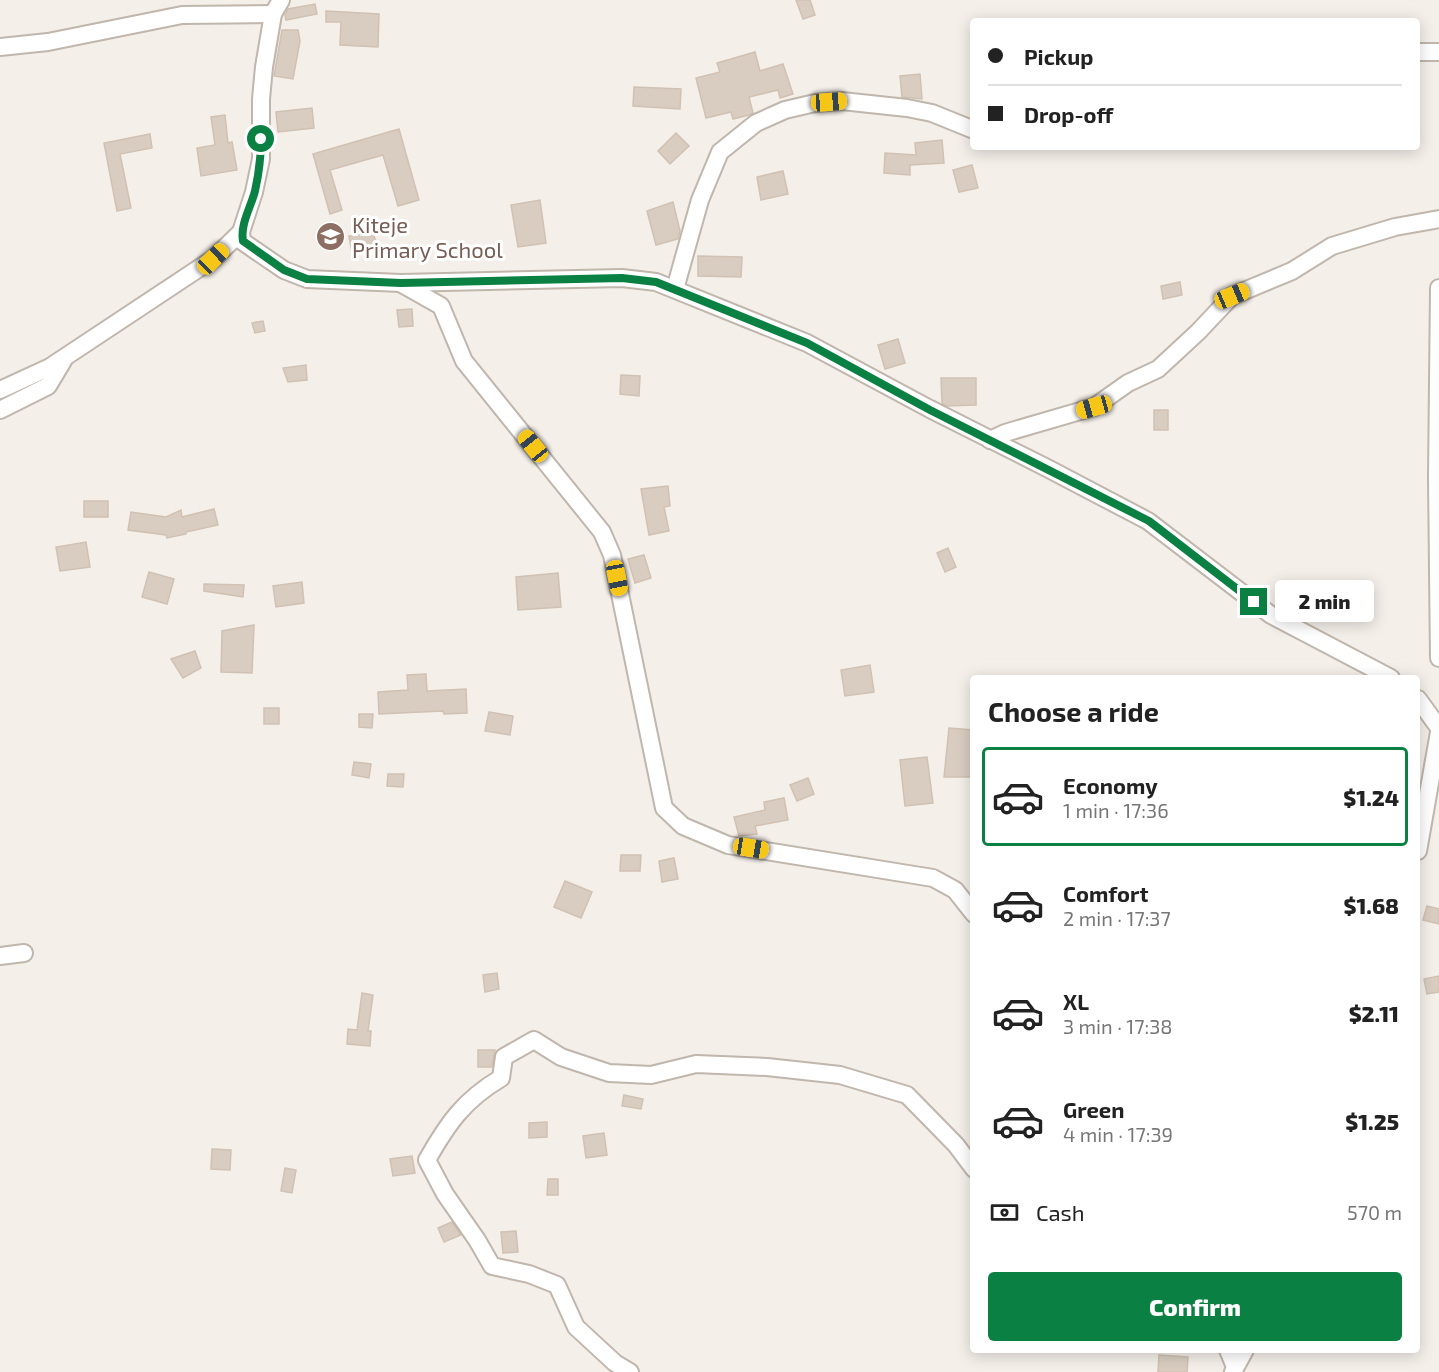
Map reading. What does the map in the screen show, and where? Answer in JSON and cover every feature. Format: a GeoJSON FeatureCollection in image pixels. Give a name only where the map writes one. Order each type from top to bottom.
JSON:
{"type":"FeatureCollection","features":[{"type":"Feature","properties":{"kind":"street"},"geometry":{"type":"LineString","coordinates":[[0,47],[48,42],[182,15],[277,7],[261,99],[261,159],[254,192],[241,232],[213,259],[50,367],[0,390]]}},
{"type":"Feature","properties":{"kind":"street"},"geometry":{"type":"LineString","coordinates":[[1420,52],[1439,52]]}},
{"type":"Feature","properties":{"kind":"street"},"geometry":{"type":"LineString","coordinates":[[675,289],[700,200],[720,152],[756,123],[785,110],[815,103],[842,101],[932,113],[970,128]]}},
{"type":"Feature","properties":{"kind":"street"},"geometry":{"type":"LineString","coordinates":[[990,440],[1005,433],[1094,407],[1128,383],[1158,369],[1232,296],[1292,271],[1332,246],[1395,227],[1439,219]]}},
{"type":"Feature","properties":{"kind":"street"},"geometry":{"type":"LineString","coordinates":[[241,232],[243,241],[249,246],[284,270],[307,279],[401,283],[622,278],[656,282],[675,289],[807,343],[1149,521],[1271,615],[1385,675]]}},
{"type":"Feature","properties":{"kind":"street"},"geometry":{"type":"LineString","coordinates":[[401,283],[441,306],[464,361],[602,532],[612,555],[664,808],[682,826],[728,844],[933,878],[955,890],[970,909]]}},
{"type":"Feature","properties":{"kind":"street"},"geometry":{"type":"LineString","coordinates":[[1439,288],[1439,658]]}},
{"type":"Feature","properties":{"kind":"street"},"geometry":{"type":"LineString","coordinates":[[0,411],[48,386],[65,357]]}},
{"type":"Feature","properties":{"kind":"street"},"geometry":{"type":"LineString","coordinates":[[1420,702],[1439,728]]}},
{"type":"Feature","properties":{"kind":"street"},"geometry":{"type":"LineString","coordinates":[[1420,840],[1439,732]]}},
{"type":"Feature","properties":{"kind":"street"},"geometry":{"type":"LineString","coordinates":[[0,956],[24,953]]}},
{"type":"Feature","properties":{"kind":"street"},"geometry":{"type":"LineString","coordinates":[[630,1372],[615,1363],[576,1327],[557,1285],[492,1266],[445,1194],[427,1160],[446,1125],[478,1092],[501,1078],[504,1057],[534,1040],[561,1057],[609,1073],[651,1075],[696,1065],[766,1068],[840,1075],[907,1095],[956,1145],[970,1163]]}},
{"type":"Feature","properties":{"kind":"street"},"geometry":{"type":"LineString","coordinates":[[1229,1353],[1234,1370]]}},
{"type":"Feature","properties":{"kind":"street"},"geometry":{"type":"LineString","coordinates":[[1234,1370],[1243,1353]]}},
{"type":"Feature","properties":{"kind":"building"},"geometry":{"type":"Polygon","coordinates":[[[796,0],[810,0],[815,15],[803,19],[796,0]]]}},
{"type":"Feature","properties":{"kind":"building"},"geometry":{"type":"Polygon","coordinates":[[[315,4],[317,14],[286,20],[285,15],[288,9],[315,4]]]}},
{"type":"Feature","properties":{"kind":"building"},"geometry":{"type":"Polygon","coordinates":[[[326,11],[379,14],[378,47],[340,45],[341,22],[326,22],[326,11]]]}},
{"type":"Feature","properties":{"kind":"building"},"geometry":{"type":"Polygon","coordinates":[[[282,30],[298,30],[300,41],[293,79],[274,76],[282,30]]]}},
{"type":"Feature","properties":{"kind":"building"},"geometry":{"type":"Polygon","coordinates":[[[755,52],[760,71],[783,64],[793,94],[780,98],[778,90],[749,97],[753,113],[749,115],[733,119],[731,112],[706,118],[696,78],[720,72],[717,63],[755,52]]]}},
{"type":"Feature","properties":{"kind":"building"},"geometry":{"type":"Polygon","coordinates":[[[920,74],[922,99],[902,97],[900,76],[920,74]]]}},
{"type":"Feature","properties":{"kind":"building"},"geometry":{"type":"Polygon","coordinates":[[[634,87],[681,89],[680,109],[633,106],[634,87]]]}},
{"type":"Feature","properties":{"kind":"building"},"geometry":{"type":"Polygon","coordinates":[[[312,108],[314,128],[278,132],[276,112],[312,108]]]}},
{"type":"Feature","properties":{"kind":"building"},"geometry":{"type":"Polygon","coordinates":[[[225,115],[228,143],[232,142],[237,170],[201,176],[197,148],[215,145],[211,117],[225,115]]]}},
{"type":"Feature","properties":{"kind":"building"},"geometry":{"type":"Polygon","coordinates":[[[399,129],[419,200],[398,206],[383,155],[330,170],[342,210],[330,214],[313,154],[399,129]]]}},
{"type":"Feature","properties":{"kind":"building"},"geometry":{"type":"Polygon","coordinates":[[[676,133],[689,146],[670,164],[658,151],[676,133]]]}},
{"type":"Feature","properties":{"kind":"building"},"geometry":{"type":"Polygon","coordinates":[[[150,134],[152,148],[120,154],[131,208],[117,211],[104,143],[150,134]]]}},
{"type":"Feature","properties":{"kind":"building"},"geometry":{"type":"Polygon","coordinates":[[[942,140],[944,163],[910,165],[910,175],[884,173],[885,153],[916,155],[915,143],[942,140]]]}},
{"type":"Feature","properties":{"kind":"building"},"geometry":{"type":"Polygon","coordinates":[[[972,165],[978,188],[959,192],[953,170],[972,165]]]}},
{"type":"Feature","properties":{"kind":"building"},"geometry":{"type":"Polygon","coordinates":[[[783,171],[788,194],[761,200],[757,177],[783,171]]]}},
{"type":"Feature","properties":{"kind":"building"},"geometry":{"type":"Polygon","coordinates":[[[540,200],[546,243],[518,247],[511,205],[540,200]]]}},
{"type":"Feature","properties":{"kind":"building"},"geometry":{"type":"Polygon","coordinates":[[[673,202],[680,231],[678,239],[656,245],[647,211],[673,202]]]}},
{"type":"Feature","properties":{"kind":"building"},"geometry":{"type":"Polygon","coordinates":[[[373,231],[377,248],[352,253],[349,236],[373,231]]]}},
{"type":"Feature","properties":{"kind":"building"},"geometry":{"type":"Polygon","coordinates":[[[698,256],[742,257],[741,277],[698,276],[698,256]]]}},
{"type":"Feature","properties":{"kind":"building"},"geometry":{"type":"Polygon","coordinates":[[[1180,282],[1182,295],[1163,299],[1161,286],[1180,282]]]}},
{"type":"Feature","properties":{"kind":"building"},"geometry":{"type":"Polygon","coordinates":[[[412,309],[413,326],[399,327],[397,310],[412,309]]]}},
{"type":"Feature","properties":{"kind":"building"},"geometry":{"type":"Polygon","coordinates":[[[263,321],[265,331],[255,333],[252,323],[263,321]]]}},
{"type":"Feature","properties":{"kind":"building"},"geometry":{"type":"Polygon","coordinates":[[[898,339],[905,363],[885,369],[878,345],[898,339]]]}},
{"type":"Feature","properties":{"kind":"building"},"geometry":{"type":"Polygon","coordinates":[[[306,365],[307,380],[288,382],[283,368],[306,365]]]}},
{"type":"Feature","properties":{"kind":"building"},"geometry":{"type":"Polygon","coordinates":[[[621,375],[640,376],[639,396],[620,394],[621,375]]]}},
{"type":"Feature","properties":{"kind":"building"},"geometry":{"type":"Polygon","coordinates":[[[941,378],[976,378],[976,405],[946,406],[942,403],[941,378]]]}},
{"type":"Feature","properties":{"kind":"building"},"geometry":{"type":"Polygon","coordinates":[[[1154,410],[1168,410],[1168,430],[1154,430],[1154,410]]]}},
{"type":"Feature","properties":{"kind":"building"},"geometry":{"type":"Polygon","coordinates":[[[668,486],[670,506],[664,507],[669,531],[649,535],[641,489],[668,486]]]}},
{"type":"Feature","properties":{"kind":"building"},"geometry":{"type":"Polygon","coordinates":[[[84,501],[108,501],[108,517],[84,517],[84,501]]]}},
{"type":"Feature","properties":{"kind":"building"},"geometry":{"type":"Polygon","coordinates":[[[214,509],[218,525],[186,532],[186,534],[167,538],[166,535],[128,530],[131,512],[166,517],[181,510],[182,517],[214,509]]]}},
{"type":"Feature","properties":{"kind":"building"},"geometry":{"type":"Polygon","coordinates":[[[86,542],[90,567],[60,571],[56,547],[86,542]]]}},
{"type":"Feature","properties":{"kind":"building"},"geometry":{"type":"Polygon","coordinates":[[[948,548],[956,567],[945,572],[937,553],[948,548]]]}},
{"type":"Feature","properties":{"kind":"building"},"geometry":{"type":"Polygon","coordinates":[[[644,555],[651,578],[635,583],[628,559],[644,555]]]}},
{"type":"Feature","properties":{"kind":"building"},"geometry":{"type":"Polygon","coordinates":[[[149,572],[174,579],[167,604],[142,597],[149,572]]]}},
{"type":"Feature","properties":{"kind":"building"},"geometry":{"type":"Polygon","coordinates":[[[558,573],[561,607],[518,610],[516,577],[558,573]]]}},
{"type":"Feature","properties":{"kind":"building"},"geometry":{"type":"Polygon","coordinates":[[[302,582],[304,603],[276,607],[273,586],[302,582]]]}},
{"type":"Feature","properties":{"kind":"building"},"geometry":{"type":"Polygon","coordinates":[[[204,584],[244,585],[243,597],[204,591],[204,584]]]}},
{"type":"Feature","properties":{"kind":"building"},"geometry":{"type":"Polygon","coordinates":[[[254,625],[252,673],[221,672],[222,631],[254,625]]]}},
{"type":"Feature","properties":{"kind":"building"},"geometry":{"type":"Polygon","coordinates":[[[195,651],[201,668],[183,678],[171,659],[195,651]]]}},
{"type":"Feature","properties":{"kind":"building"},"geometry":{"type":"Polygon","coordinates":[[[870,665],[874,692],[845,696],[841,670],[870,665]]]}},
{"type":"Feature","properties":{"kind":"building"},"geometry":{"type":"Polygon","coordinates":[[[426,674],[427,691],[466,689],[467,713],[444,714],[443,711],[379,714],[378,692],[408,690],[407,675],[426,674]]]}},
{"type":"Feature","properties":{"kind":"building"},"geometry":{"type":"Polygon","coordinates":[[[264,708],[279,708],[279,724],[264,724],[264,708]]]}},
{"type":"Feature","properties":{"kind":"building"},"geometry":{"type":"Polygon","coordinates":[[[489,712],[513,716],[510,735],[485,731],[489,712]]]}},
{"type":"Feature","properties":{"kind":"building"},"geometry":{"type":"Polygon","coordinates":[[[359,714],[373,714],[372,728],[359,727],[359,714]]]}},
{"type":"Feature","properties":{"kind":"building"},"geometry":{"type":"Polygon","coordinates":[[[949,728],[970,730],[970,777],[944,777],[949,728]]]}},
{"type":"Feature","properties":{"kind":"building"},"geometry":{"type":"Polygon","coordinates":[[[927,757],[933,803],[905,806],[900,760],[927,757]]]}},
{"type":"Feature","properties":{"kind":"building"},"geometry":{"type":"Polygon","coordinates":[[[354,762],[371,764],[369,778],[352,775],[354,762]]]}},
{"type":"Feature","properties":{"kind":"building"},"geometry":{"type":"Polygon","coordinates":[[[388,774],[404,774],[403,787],[387,786],[388,774]]]}},
{"type":"Feature","properties":{"kind":"building"},"geometry":{"type":"Polygon","coordinates":[[[808,778],[814,794],[797,801],[790,785],[808,778]]]}},
{"type":"Feature","properties":{"kind":"building"},"geometry":{"type":"Polygon","coordinates":[[[784,798],[788,820],[755,826],[757,834],[739,836],[734,817],[765,810],[764,802],[784,798]]]}},
{"type":"Feature","properties":{"kind":"building"},"geometry":{"type":"Polygon","coordinates":[[[621,855],[641,855],[640,871],[620,871],[621,855]]]}},
{"type":"Feature","properties":{"kind":"building"},"geometry":{"type":"Polygon","coordinates":[[[674,858],[678,879],[662,882],[659,861],[674,858]]]}},
{"type":"Feature","properties":{"kind":"building"},"geometry":{"type":"Polygon","coordinates":[[[565,881],[592,892],[581,918],[554,907],[565,881]]]}},
{"type":"Feature","properties":{"kind":"building"},"geometry":{"type":"Polygon","coordinates":[[[1427,906],[1439,909],[1439,924],[1423,920],[1427,906]]]}},
{"type":"Feature","properties":{"kind":"building"},"geometry":{"type":"Polygon","coordinates":[[[497,973],[499,989],[485,992],[483,975],[497,973]]]}},
{"type":"Feature","properties":{"kind":"building"},"geometry":{"type":"Polygon","coordinates":[[[1439,976],[1439,992],[1427,994],[1424,979],[1439,976]]]}},
{"type":"Feature","properties":{"kind":"building"},"geometry":{"type":"Polygon","coordinates":[[[362,993],[373,995],[368,1031],[371,1031],[370,1046],[347,1044],[348,1029],[357,1030],[362,993]]]}},
{"type":"Feature","properties":{"kind":"building"},"geometry":{"type":"Polygon","coordinates":[[[478,1050],[495,1050],[492,1067],[478,1067],[478,1050]]]}},
{"type":"Feature","properties":{"kind":"building"},"geometry":{"type":"Polygon","coordinates":[[[624,1095],[643,1099],[641,1109],[622,1106],[624,1095]]]}},
{"type":"Feature","properties":{"kind":"building"},"geometry":{"type":"Polygon","coordinates":[[[547,1122],[547,1137],[529,1138],[529,1123],[547,1122]]]}},
{"type":"Feature","properties":{"kind":"building"},"geometry":{"type":"Polygon","coordinates":[[[604,1133],[607,1155],[586,1158],[583,1136],[604,1133]]]}},
{"type":"Feature","properties":{"kind":"building"},"geometry":{"type":"Polygon","coordinates":[[[212,1149],[231,1150],[230,1170],[211,1169],[212,1149]]]}},
{"type":"Feature","properties":{"kind":"building"},"geometry":{"type":"Polygon","coordinates":[[[412,1156],[415,1173],[393,1176],[390,1159],[412,1156]]]}},
{"type":"Feature","properties":{"kind":"building"},"geometry":{"type":"Polygon","coordinates":[[[285,1168],[296,1170],[292,1193],[281,1191],[285,1168]]]}},
{"type":"Feature","properties":{"kind":"building"},"geometry":{"type":"Polygon","coordinates":[[[548,1179],[558,1179],[558,1195],[547,1195],[548,1179]]]}},
{"type":"Feature","properties":{"kind":"building"},"geometry":{"type":"Polygon","coordinates":[[[452,1222],[461,1235],[444,1242],[438,1228],[452,1222]]]}},
{"type":"Feature","properties":{"kind":"building"},"geometry":{"type":"Polygon","coordinates":[[[516,1231],[518,1252],[503,1253],[501,1232],[516,1231]]]}},
{"type":"Feature","properties":{"kind":"building"},"geometry":{"type":"Polygon","coordinates":[[[1159,1355],[1188,1357],[1187,1372],[1158,1372],[1159,1355]]]}},
{"type":"Feature","properties":{"kind":"place","name":"Kiteje Primary School"},"geometry":{"type":"Point","coordinates":[331,237]}},
{"type":"Feature","properties":{"kind":"route"},"geometry":{"type":"LineString","coordinates":[[261,139],[261,159],[254,192],[241,232],[243,241],[284,270],[307,279],[401,283],[622,278],[656,282],[807,343],[930,410],[1149,521],[1254,602]]}}]}
